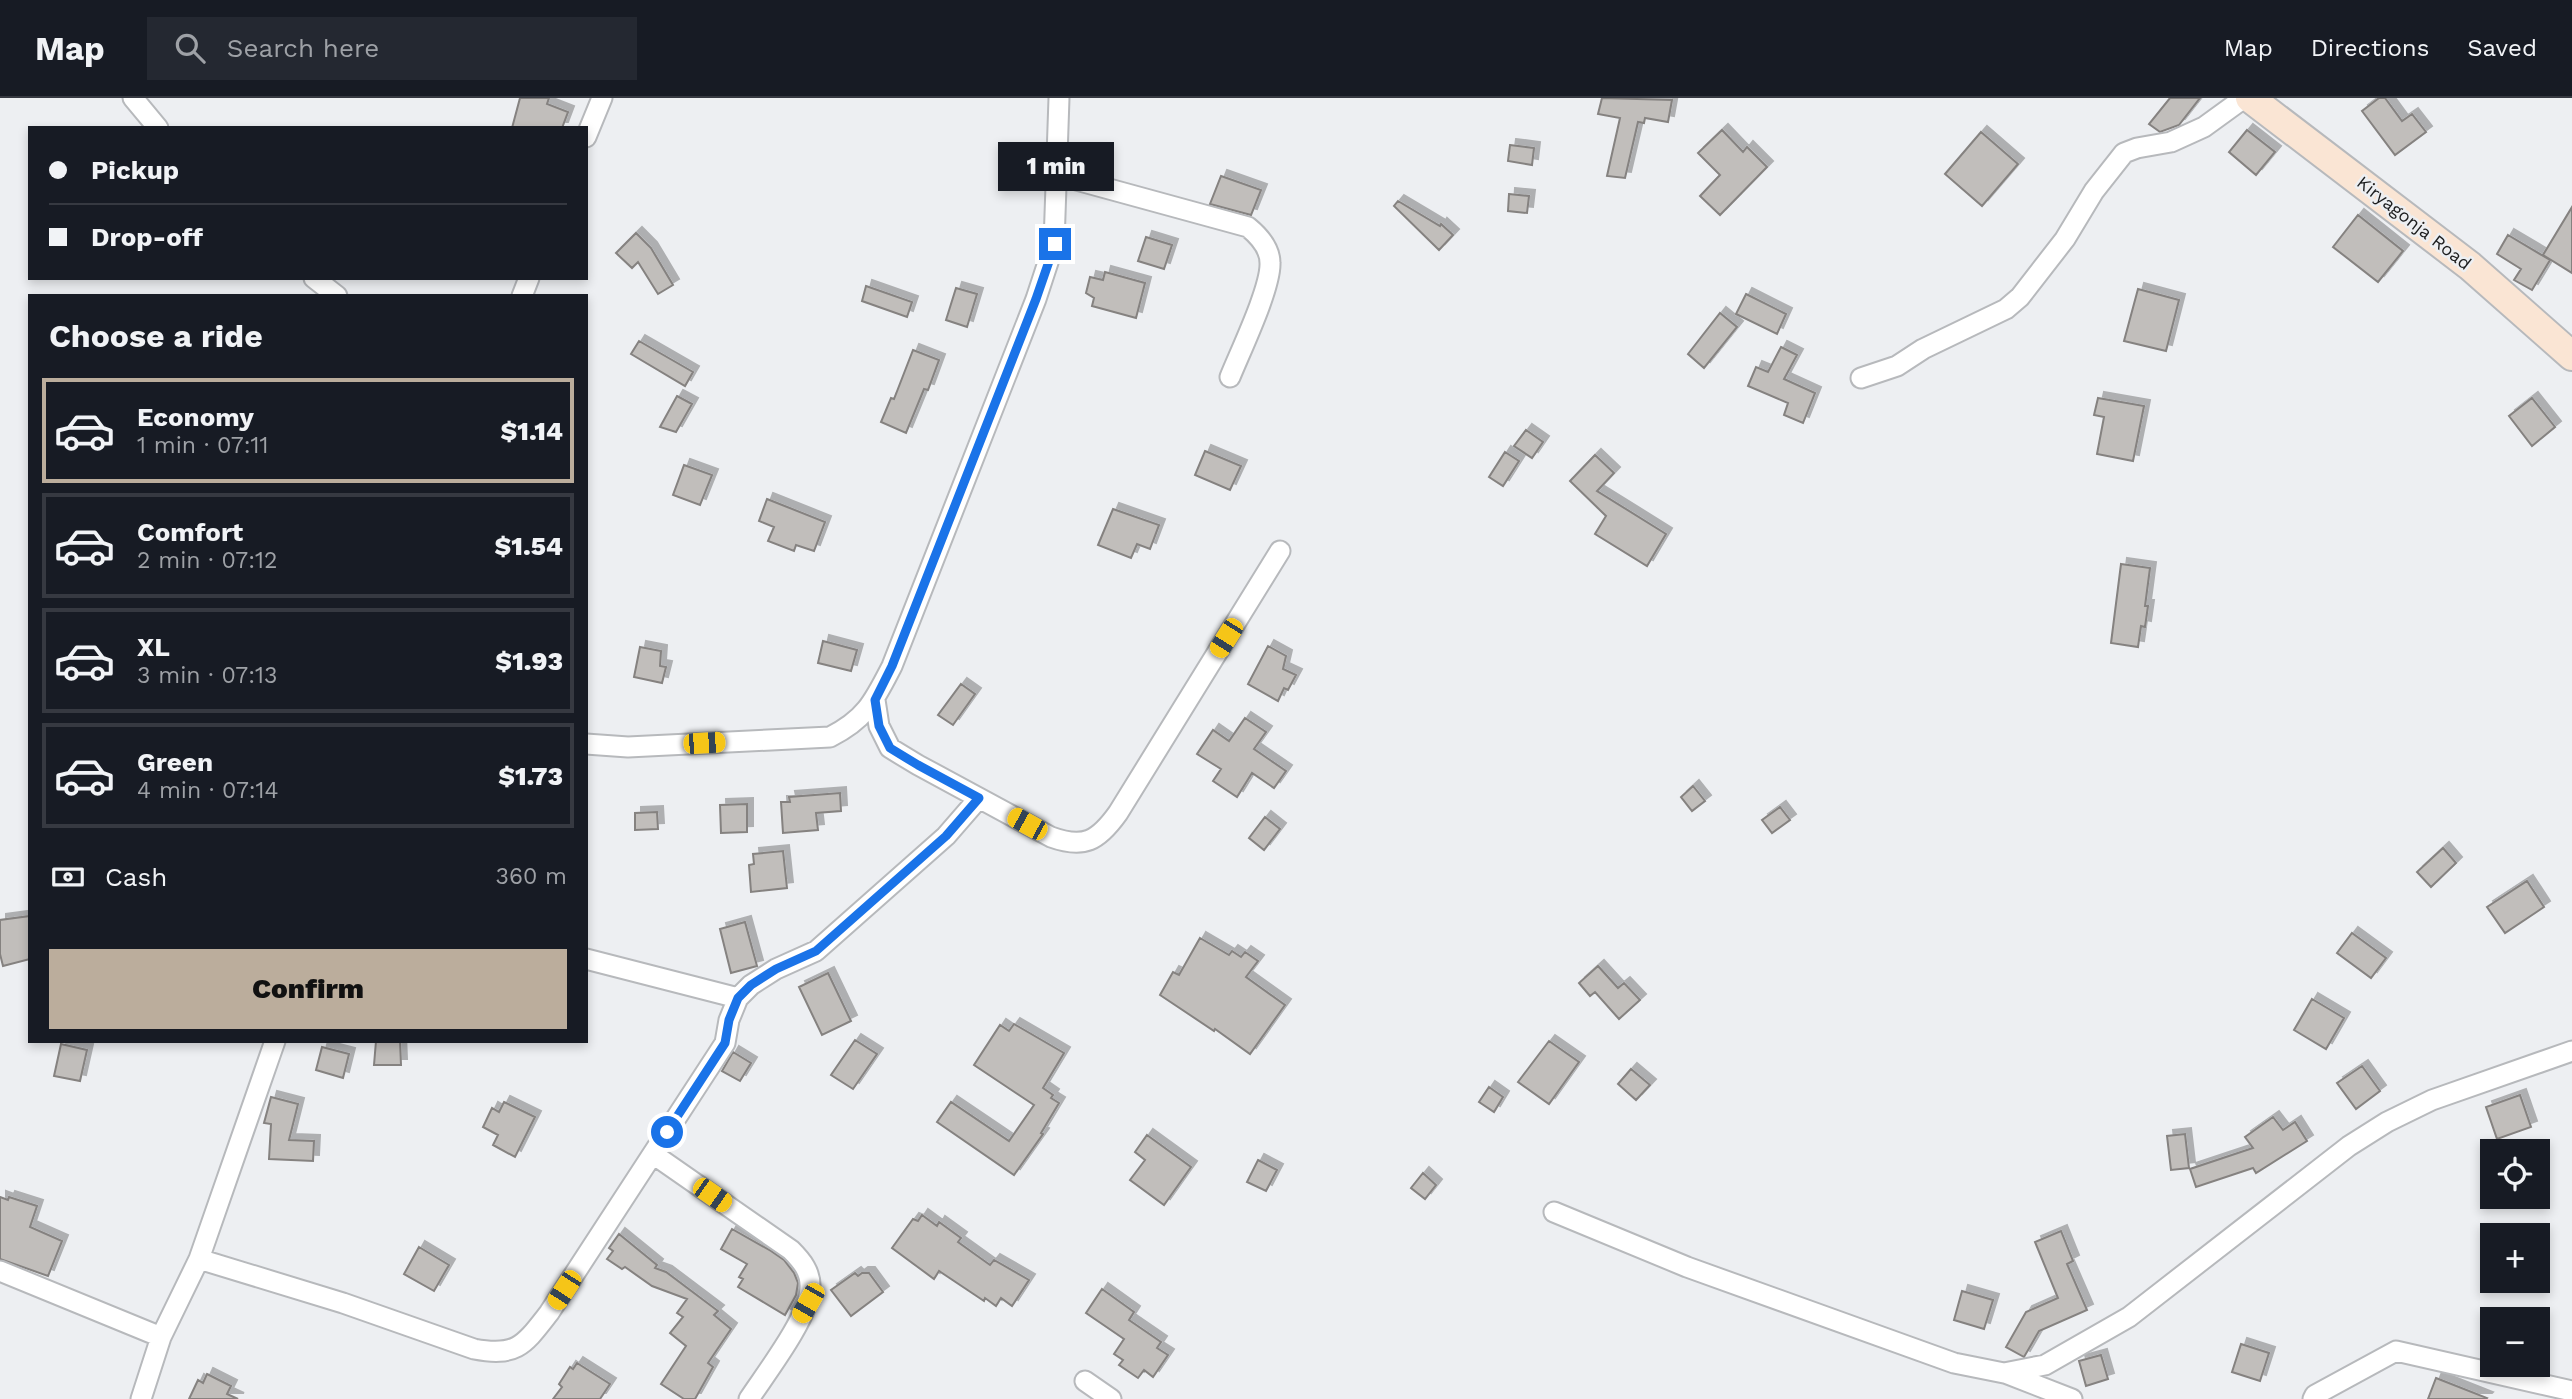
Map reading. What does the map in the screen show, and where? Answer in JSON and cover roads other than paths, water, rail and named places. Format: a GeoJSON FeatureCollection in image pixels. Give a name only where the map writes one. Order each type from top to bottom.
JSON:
{"type":"FeatureCollection","features":[{"type":"Feature","properties":{"kind":"street"},"geometry":{"type":"LineString","coordinates":[[133,98],[156,126]]}},
{"type":"Feature","properties":{"kind":"street"},"geometry":{"type":"LineString","coordinates":[[588,132],[602,98]]}},
{"type":"Feature","properties":{"kind":"street"},"geometry":{"type":"LineString","coordinates":[[588,744],[628,747],[830,737],[853,726],[875,700],[892,666],[1055,244],[1059,98]]}},
{"type":"Feature","properties":{"kind":"street"},"geometry":{"type":"LineString","coordinates":[[1861,378],[1898,366],[1923,349],[2006,309],[2020,297],[2065,239],[2094,191],[2124,153],[2171,142],[2204,127],[2244,98]]}},
{"type":"Feature","properties":{"kind":"street","name":"Kiryagonja Road"},"geometry":{"type":"LineString","coordinates":[[2249,98],[2470,266],[2572,356]]}},
{"type":"Feature","properties":{"kind":"street"},"geometry":{"type":"LineString","coordinates":[[1058,175],[1248,227],[1259,237],[1267,250],[1270,263],[1266,286],[1230,377]]}},
{"type":"Feature","properties":{"kind":"street"},"geometry":{"type":"LineString","coordinates":[[317,280],[334,294]]}},
{"type":"Feature","properties":{"kind":"street"},"geometry":{"type":"LineString","coordinates":[[875,700],[879,726],[890,748],[1051,837],[1068,843],[1086,842],[1103,834],[1118,814],[1280,551]]}},
{"type":"Feature","properties":{"kind":"street"},"geometry":{"type":"LineString","coordinates":[[199,1259],[343,1303],[474,1349],[496,1353],[517,1347],[549,1313],[725,1043],[729,1020],[738,998],[751,985],[776,969],[816,951],[946,836],[979,798]]}},
{"type":"Feature","properties":{"kind":"street"},"geometry":{"type":"LineString","coordinates":[[588,960],[738,998]]}},
{"type":"Feature","properties":{"kind":"street"},"geometry":{"type":"LineString","coordinates":[[141,1399],[161,1337],[199,1259],[274,1043]]}},
{"type":"Feature","properties":{"kind":"street"},"geometry":{"type":"LineString","coordinates":[[2004,1373],[2045,1365],[2129,1317],[2349,1146],[2387,1122],[2432,1100],[2572,1051]]}},
{"type":"Feature","properties":{"kind":"street"},"geometry":{"type":"LineString","coordinates":[[653,1154],[791,1250],[803,1261],[808,1272],[811,1286],[808,1303],[778,1356],[749,1399]]}},
{"type":"Feature","properties":{"kind":"street"},"geometry":{"type":"LineString","coordinates":[[1554,1212],[1687,1267],[1954,1363],[2004,1373],[2072,1399]]}},
{"type":"Feature","properties":{"kind":"street"},"geometry":{"type":"LineString","coordinates":[[0,1271],[161,1337]]}},
{"type":"Feature","properties":{"kind":"street"},"geometry":{"type":"LineString","coordinates":[[2313,1399],[2315,1395],[2396,1351],[2572,1391]]}},
{"type":"Feature","properties":{"kind":"street"},"geometry":{"type":"LineString","coordinates":[[1085,1381],[1111,1399]]}}]}
